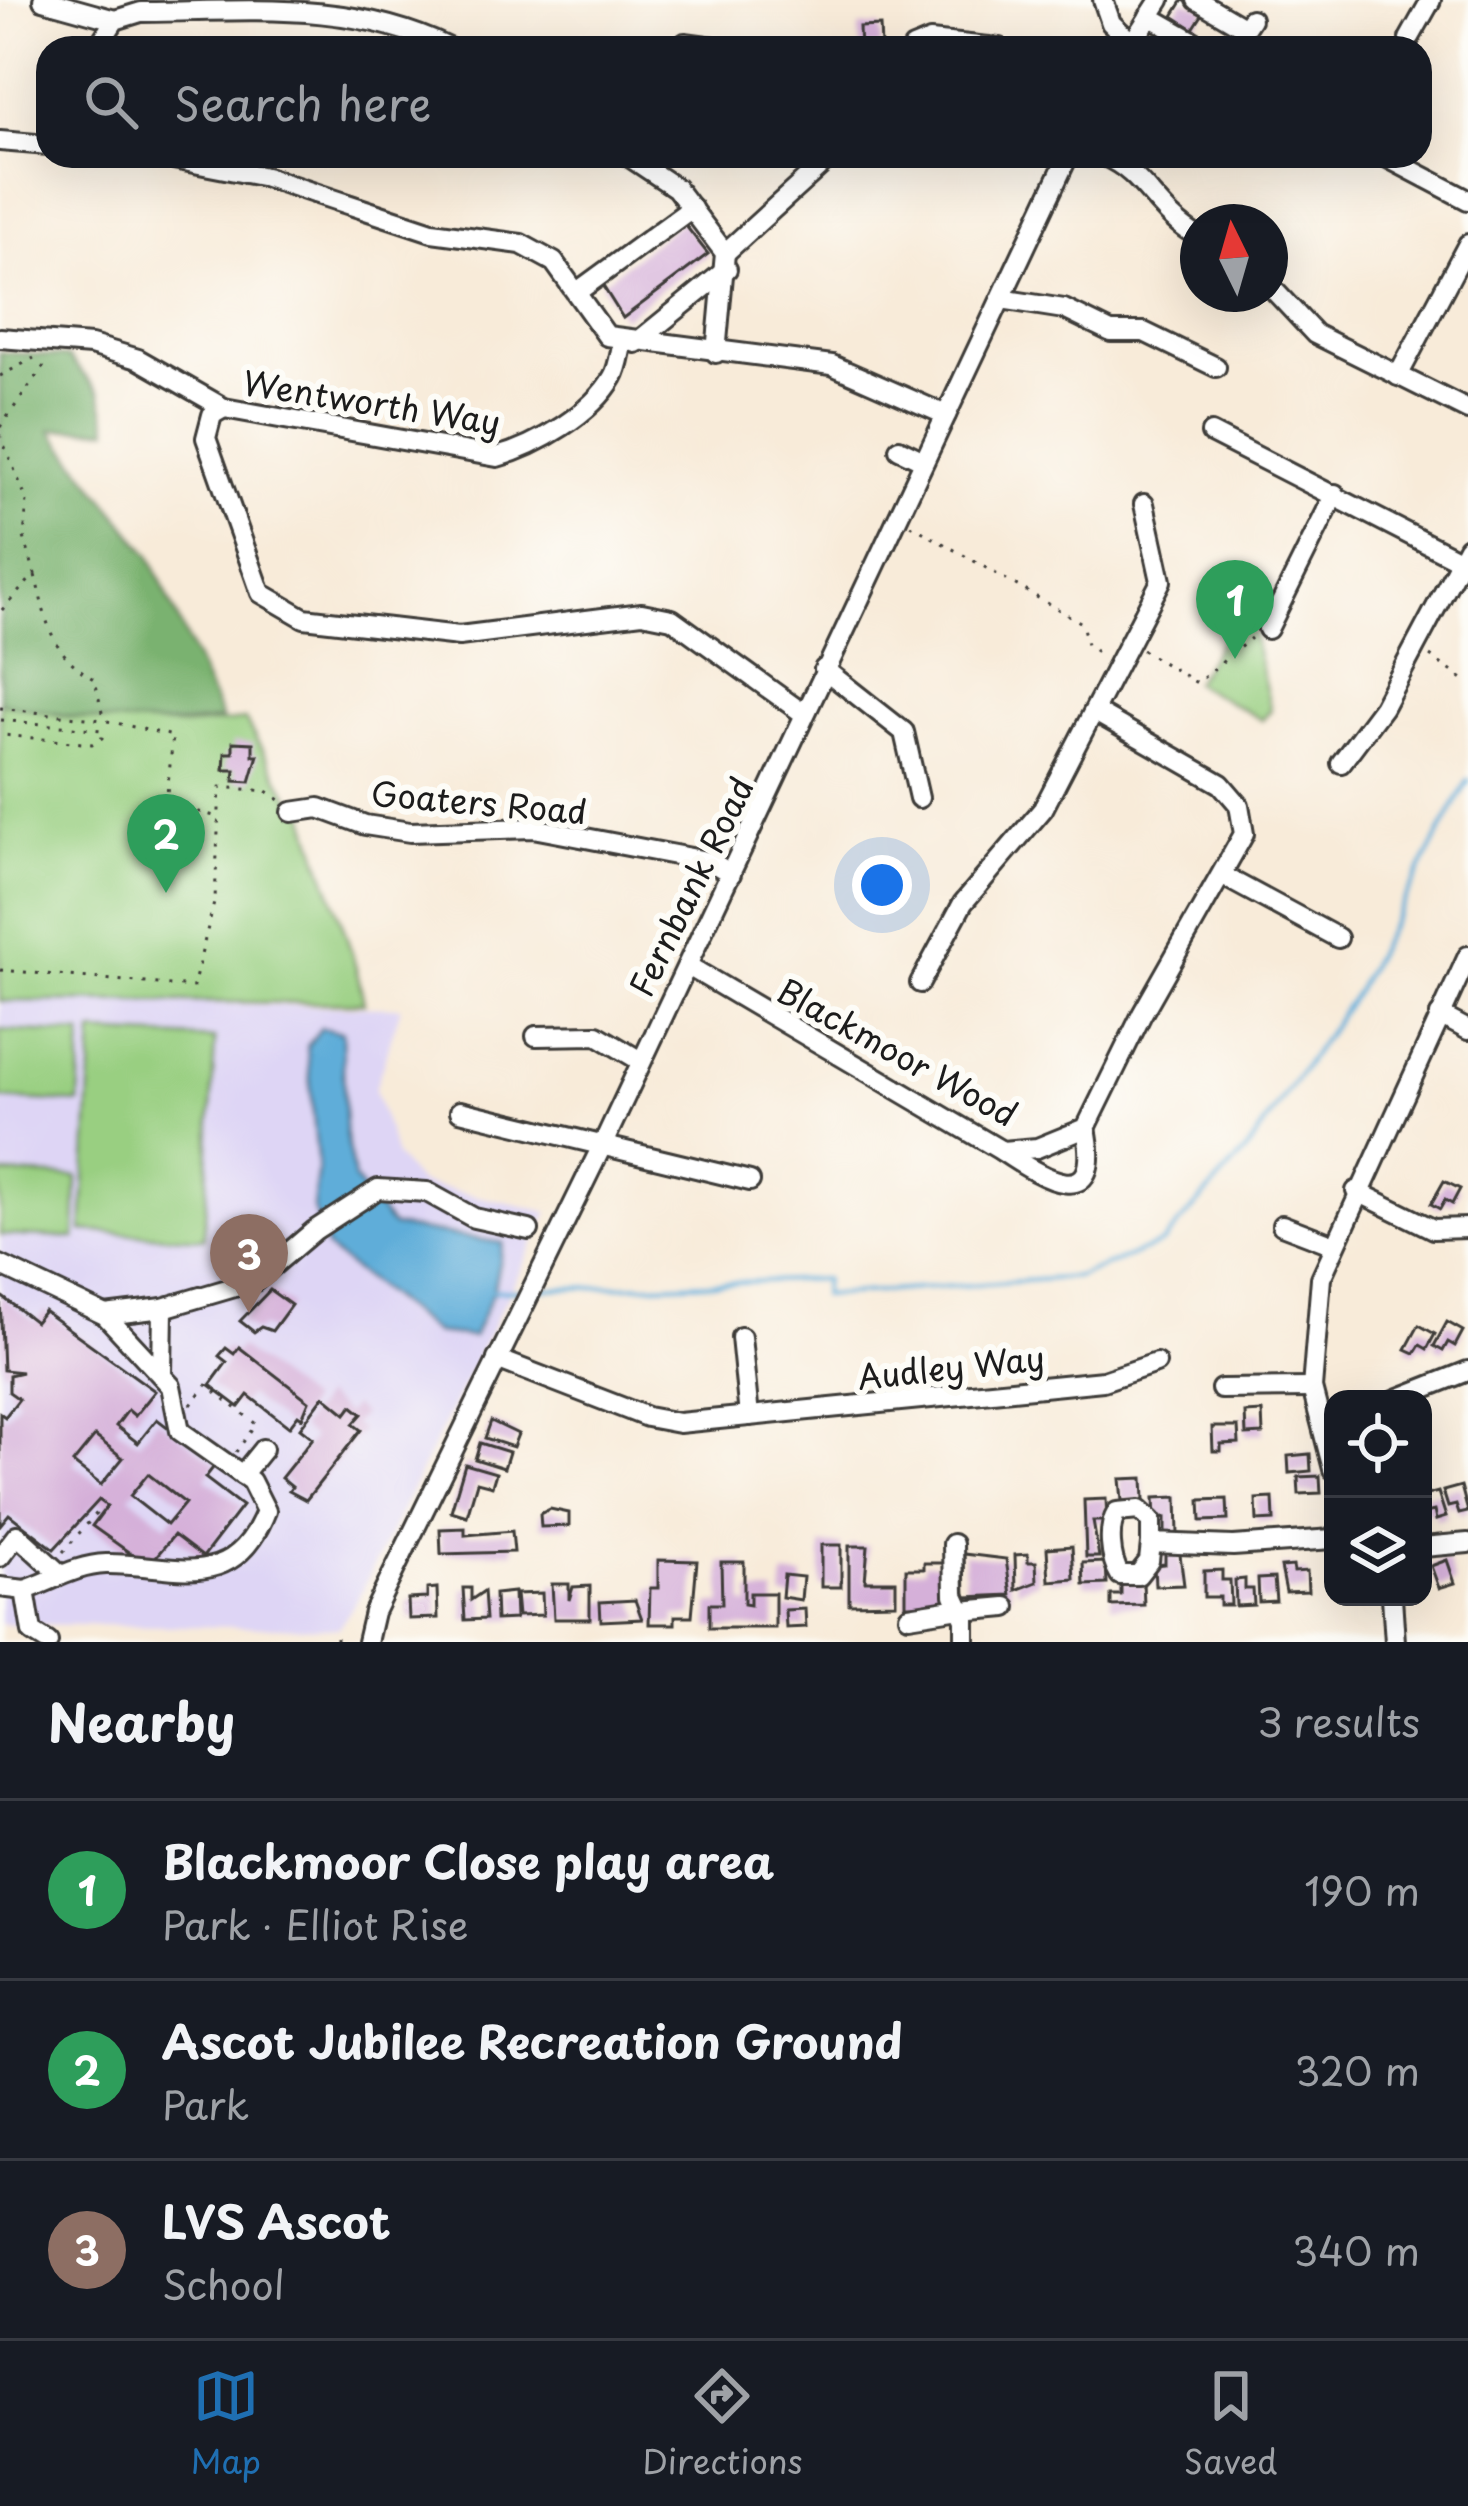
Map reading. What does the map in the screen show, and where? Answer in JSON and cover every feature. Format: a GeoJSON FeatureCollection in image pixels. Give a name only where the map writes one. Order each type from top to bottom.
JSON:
{"type":"FeatureCollection","features":[{"type":"Feature","properties":{"kind":"street"},"geometry":{"type":"LineString","coordinates":[[43,0],[116,20],[141,12],[352,10],[428,36]]}},
{"type":"Feature","properties":{"kind":"street"},"geometry":{"type":"LineString","coordinates":[[1103,0],[1123,36]]}},
{"type":"Feature","properties":{"kind":"street"},"geometry":{"type":"LineString","coordinates":[[1197,0],[1245,28],[1251,20]]}},
{"type":"Feature","properties":{"kind":"street"},"geometry":{"type":"LineString","coordinates":[[1411,36],[1431,0]]}},
{"type":"Feature","properties":{"kind":"street"},"geometry":{"type":"LineString","coordinates":[[1137,36],[1155,8],[1189,36]]}},
{"type":"Feature","properties":{"kind":"street"},"geometry":{"type":"LineString","coordinates":[[105,36],[116,20]]}},
{"type":"Feature","properties":{"kind":"street"},"geometry":{"type":"LineString","coordinates":[[0,141],[36,144]]}},
{"type":"Feature","properties":{"kind":"street"},"geometry":{"type":"LineString","coordinates":[[220,168],[266,177],[432,232],[521,244],[554,262],[596,327],[629,342],[832,365],[946,415]]}},
{"type":"Feature","properties":{"kind":"street"},"geometry":{"type":"LineString","coordinates":[[646,168],[676,188],[726,261],[716,353]]}},
{"type":"Feature","properties":{"kind":"street"},"geometry":{"type":"LineString","coordinates":[[629,342],[726,261],[819,168]]}},
{"type":"Feature","properties":{"kind":"street","name":"Fernbank Road"},"geometry":{"type":"LineString","coordinates":[[367,1642],[374,1612],[688,966],[1062,168]]}},
{"type":"Feature","properties":{"kind":"street"},"geometry":{"type":"LineString","coordinates":[[1129,168],[1167,219],[1180,227]]}},
{"type":"Feature","properties":{"kind":"street"},"geometry":{"type":"LineString","coordinates":[[1407,168],[1468,200]]}},
{"type":"Feature","properties":{"kind":"street"},"geometry":{"type":"LineString","coordinates":[[577,292],[692,208]]}},
{"type":"Feature","properties":{"kind":"street"},"geometry":{"type":"LineString","coordinates":[[1398,376],[1468,244]]}},
{"type":"Feature","properties":{"kind":"street"},"geometry":{"type":"LineString","coordinates":[[1000,299],[1064,309],[1111,332],[1144,332],[1216,367]]}},
{"type":"Feature","properties":{"kind":"street"},"geometry":{"type":"LineString","coordinates":[[1288,305],[1315,334],[1468,410]]}},
{"type":"Feature","properties":{"kind":"street","name":"Wentworth Way"},"geometry":{"type":"LineString","coordinates":[[0,338],[91,345],[138,359],[224,408],[497,457],[530,448],[600,393],[615,375],[629,342]]}},
{"type":"Feature","properties":{"kind":"street"},"geometry":{"type":"LineString","coordinates":[[224,408],[212,415],[206,438],[261,592],[274,604],[304,617],[459,636],[642,613],[672,619],[804,714]]}},
{"type":"Feature","properties":{"kind":"street"},"geometry":{"type":"LineString","coordinates":[[1211,433],[1464,554],[1383,707],[1341,763]]}},
{"type":"Feature","properties":{"kind":"street"},"geometry":{"type":"LineString","coordinates":[[899,449],[924,461]]}},
{"type":"Feature","properties":{"kind":"street"},"geometry":{"type":"LineString","coordinates":[[1268,629],[1335,494]]}},
{"type":"Feature","properties":{"kind":"street"},"geometry":{"type":"LineString","coordinates":[[920,983],[963,903],[1043,809],[1097,713],[1161,581],[1144,504]]}},
{"type":"Feature","properties":{"kind":"street"},"geometry":{"type":"LineString","coordinates":[[824,669],[904,731],[919,798]]}},
{"type":"Feature","properties":{"kind":"street"},"geometry":{"type":"LineString","coordinates":[[1002,1151],[1048,1182],[1069,1186],[1079,1181],[1089,1162],[1086,1128],[1142,1014],[1244,834],[1239,805],[1221,784],[1097,713]]}},
{"type":"Feature","properties":{"kind":"street","name":"Goaters Road"},"geometry":{"type":"LineString","coordinates":[[298,810],[410,832],[533,828],[712,862],[731,874]]}},
{"type":"Feature","properties":{"kind":"street"},"geometry":{"type":"LineString","coordinates":[[1222,875],[1338,938]]}},
{"type":"Feature","properties":{"kind":"street"},"geometry":{"type":"LineString","coordinates":[[1324,1419],[1312,1388],[1316,1298],[1356,1191],[1468,956]]}},
{"type":"Feature","properties":{"kind":"street","name":"Blackmoor Wood"},"geometry":{"type":"LineString","coordinates":[[688,966],[1002,1151],[1037,1148],[1086,1128]]}},
{"type":"Feature","properties":{"kind":"street"},"geometry":{"type":"LineString","coordinates":[[1440,1015],[1468,1030]]}},
{"type":"Feature","properties":{"kind":"street"},"geometry":{"type":"LineString","coordinates":[[536,1036],[597,1035],[639,1060]]}},
{"type":"Feature","properties":{"kind":"street"},"geometry":{"type":"LineString","coordinates":[[460,1111],[750,1181]]}},
{"type":"Feature","properties":{"kind":"street"},"geometry":{"type":"LineString","coordinates":[[105,1315],[164,1308],[255,1281],[315,1230],[377,1190],[427,1192],[474,1218],[529,1230]]}},
{"type":"Feature","properties":{"kind":"street"},"geometry":{"type":"LineString","coordinates":[[1356,1191],[1433,1229],[1468,1228]]}},
{"type":"Feature","properties":{"kind":"street"},"geometry":{"type":"LineString","coordinates":[[1282,1225],[1334,1245]]}},
{"type":"Feature","properties":{"kind":"street"},"geometry":{"type":"LineString","coordinates":[[0,1265],[105,1315],[162,1374]]}},
{"type":"Feature","properties":{"kind":"street"},"geometry":{"type":"LineString","coordinates":[[0,1587],[26,1590],[106,1564],[206,1570],[249,1544],[266,1511],[261,1492],[180,1431],[162,1374],[164,1308]]}},
{"type":"Feature","properties":{"kind":"street"},"geometry":{"type":"LineString","coordinates":[[741,1337],[749,1416]]}},
{"type":"Feature","properties":{"kind":"street","name":"Audley Way"},"geometry":{"type":"LineString","coordinates":[[496,1359],[658,1420],[749,1416],[1103,1381],[1156,1364]]}},
{"type":"Feature","properties":{"kind":"street"},"geometry":{"type":"LineString","coordinates":[[1420,1390],[1468,1371]]}},
{"type":"Feature","properties":{"kind":"street"},"geometry":{"type":"LineString","coordinates":[[1221,1389],[1312,1388]]}},
{"type":"Feature","properties":{"kind":"street"},"geometry":{"type":"LineString","coordinates":[[235,1470],[263,1449]]}},
{"type":"Feature","properties":{"kind":"street"},"geometry":{"type":"LineString","coordinates":[[0,1557],[17,1535],[61,1575]]}},
{"type":"Feature","properties":{"kind":"street"},"geometry":{"type":"LineString","coordinates":[[1151,1543],[1324,1539]]}},
{"type":"Feature","properties":{"kind":"street"},"geometry":{"type":"LineString","coordinates":[[953,1544],[954,1595],[965,1642]]}},
{"type":"Feature","properties":{"kind":"street"},"geometry":{"type":"LineString","coordinates":[[1432,1546],[1468,1544]]}},
{"type":"Feature","properties":{"kind":"street"},"geometry":{"type":"LineString","coordinates":[[26,1590],[40,1637]]}},
{"type":"Feature","properties":{"kind":"street"},"geometry":{"type":"LineString","coordinates":[[1393,1606],[1395,1642]]}},
{"type":"Feature","properties":{"kind":"street"},"geometry":{"type":"LineString","coordinates":[[909,1616],[1006,1607]]}},
{"type":"Feature","properties":{"kind":"path"},"geometry":{"type":"LineString","coordinates":[[0,376],[62,343]]}},
{"type":"Feature","properties":{"kind":"path"},"geometry":{"type":"LineString","coordinates":[[0,427],[62,343]]}},
{"type":"Feature","properties":{"kind":"path"},"geometry":{"type":"LineString","coordinates":[[0,435],[27,500],[24,537],[51,636],[64,661],[95,680],[104,720]]}},
{"type":"Feature","properties":{"kind":"path"},"geometry":{"type":"LineString","coordinates":[[897,517],[1082,623],[1088,645],[1117,667]]}},
{"type":"Feature","properties":{"kind":"path"},"geometry":{"type":"LineString","coordinates":[[0,611],[35,574]]}},
{"type":"Feature","properties":{"kind":"path"},"geometry":{"type":"LineString","coordinates":[[1128,641],[1197,682],[1268,629]]}},
{"type":"Feature","properties":{"kind":"path"},"geometry":{"type":"LineString","coordinates":[[1414,646],[1468,682]]}},
{"type":"Feature","properties":{"kind":"path"},"geometry":{"type":"LineString","coordinates":[[0,708],[104,720],[172,736],[166,803],[220,817]]}},
{"type":"Feature","properties":{"kind":"path"},"geometry":{"type":"LineString","coordinates":[[2,720],[102,730],[102,738],[92,744],[3,735]]}},
{"type":"Feature","properties":{"kind":"path"},"geometry":{"type":"LineString","coordinates":[[0,970],[193,988],[215,899],[220,787],[267,791],[298,810]]}},
{"type":"Feature","properties":{"kind":"path"},"geometry":{"type":"LineString","coordinates":[[174,1414],[188,1410],[207,1385],[256,1424],[235,1470]]}},
{"type":"Feature","properties":{"kind":"shaded area"},"geometry":{"type":"Polygon","coordinates":[[[0,1001],[401,1007],[375,1089],[396,1157],[419,1183],[549,1212],[356,1602],[338,1628],[0,1624],[0,1001]]]}},
{"type":"Feature","properties":{"kind":"green space"},"geometry":{"type":"Polygon","coordinates":[[[0,352],[68,357],[100,393],[109,429],[51,430],[150,556],[222,719],[139,724],[0,702],[0,352]]]}},
{"type":"Feature","properties":{"kind":"green space"},"geometry":{"type":"Polygon","coordinates":[[[1245,603],[1271,710],[1262,720],[1194,683],[1245,603]]]}},
{"type":"Feature","properties":{"kind":"green space"},"geometry":{"type":"Polygon","coordinates":[[[0,702],[69,717],[184,726],[245,720],[292,801],[304,808],[364,1003],[0,1001],[0,702]]]}},
{"type":"Feature","properties":{"kind":"green space"},"geometry":{"type":"Polygon","coordinates":[[[0,1030],[82,1034],[79,1103],[0,1099],[0,1030]]]}},
{"type":"Feature","properties":{"kind":"green space"},"geometry":{"type":"Polygon","coordinates":[[[93,1033],[215,1039],[204,1238],[82,1231],[93,1033]]]}},
{"type":"Feature","properties":{"kind":"green space"},"geometry":{"type":"Polygon","coordinates":[[[0,1174],[77,1177],[75,1238],[0,1235],[0,1174]]]}},
{"type":"Feature","properties":{"kind":"water"},"geometry":{"type":"Polygon","coordinates":[[[321,1028],[342,1032],[345,1131],[354,1179],[392,1226],[503,1243],[493,1291],[473,1337],[435,1333],[327,1249],[313,1208],[318,1168],[307,1046],[321,1028]]]}},
{"type":"Feature","properties":{"kind":"building"},"geometry":{"type":"Polygon","coordinates":[[[1183,0],[1206,9],[1193,29],[1173,16],[1183,0]]]}},
{"type":"Feature","properties":{"kind":"building"},"geometry":{"type":"Polygon","coordinates":[[[880,26],[880,36],[859,36],[859,27],[880,26]]]}},
{"type":"Feature","properties":{"kind":"building"},"geometry":{"type":"Polygon","coordinates":[[[682,221],[708,254],[623,318],[601,283],[682,221]]]}},
{"type":"Feature","properties":{"kind":"building"},"geometry":{"type":"Polygon","coordinates":[[[233,742],[253,743],[253,755],[258,755],[250,782],[234,781],[235,770],[224,770],[225,753],[233,753],[233,742]]]}},
{"type":"Feature","properties":{"kind":"building"},"geometry":{"type":"Polygon","coordinates":[[[1444,1181],[1460,1189],[1452,1204],[1445,1200],[1440,1209],[1431,1204],[1444,1181]]]}},
{"type":"Feature","properties":{"kind":"building"},"geometry":{"type":"Polygon","coordinates":[[[270,1290],[291,1305],[272,1331],[261,1327],[254,1332],[240,1321],[270,1290]]]}},
{"type":"Feature","properties":{"kind":"building"},"geometry":{"type":"Polygon","coordinates":[[[0,1295],[35,1322],[44,1311],[155,1391],[135,1416],[128,1410],[116,1426],[138,1443],[157,1419],[216,1464],[205,1478],[242,1506],[203,1557],[174,1535],[148,1566],[92,1526],[107,1506],[99,1500],[54,1549],[9,1514],[0,1525],[0,1413],[5,1417],[19,1399],[9,1392],[9,1375],[22,1372],[3,1370],[0,1295]],[[95,1436],[73,1463],[101,1485],[123,1458],[95,1436]],[[148,1474],[130,1496],[167,1525],[185,1503],[148,1474]]]}},
{"type":"Feature","properties":{"kind":"building"},"geometry":{"type":"Polygon","coordinates":[[[1447,1322],[1463,1331],[1455,1346],[1448,1342],[1443,1351],[1434,1346],[1447,1322]]]}},
{"type":"Feature","properties":{"kind":"building"},"geometry":{"type":"Polygon","coordinates":[[[1419,1325],[1435,1334],[1427,1349],[1420,1345],[1415,1353],[1406,1349],[1419,1325]]]}},
{"type":"Feature","properties":{"kind":"building"},"geometry":{"type":"Polygon","coordinates":[[[239,1347],[309,1401],[302,1418],[298,1415],[289,1427],[248,1395],[239,1407],[210,1385],[227,1362],[219,1356],[226,1348],[234,1354],[239,1347]]]}},
{"type":"Feature","properties":{"kind":"building"},"geometry":{"type":"Polygon","coordinates":[[[324,1396],[346,1414],[352,1406],[362,1414],[353,1424],[361,1430],[306,1500],[289,1491],[292,1487],[281,1478],[313,1438],[300,1428],[324,1396]]]}},
{"type":"Feature","properties":{"kind":"building"},"geometry":{"type":"Polygon","coordinates":[[[1262,1412],[1263,1434],[1246,1435],[1245,1413],[1262,1412]]]}},
{"type":"Feature","properties":{"kind":"building"},"geometry":{"type":"Polygon","coordinates":[[[491,1421],[518,1434],[513,1447],[485,1438],[491,1421]]]}},
{"type":"Feature","properties":{"kind":"building"},"geometry":{"type":"Polygon","coordinates":[[[1212,1427],[1238,1427],[1239,1443],[1221,1444],[1221,1451],[1213,1451],[1212,1427]]]}},
{"type":"Feature","properties":{"kind":"building"},"geometry":{"type":"Polygon","coordinates":[[[480,1443],[509,1452],[504,1468],[475,1459],[480,1443]]]}},
{"type":"Feature","properties":{"kind":"building"},"geometry":{"type":"Polygon","coordinates":[[[1310,1454],[1311,1471],[1289,1473],[1288,1456],[1310,1454]]]}},
{"type":"Feature","properties":{"kind":"building"},"geometry":{"type":"Polygon","coordinates":[[[465,1464],[496,1473],[492,1486],[477,1482],[467,1516],[451,1511],[465,1464]]]}},
{"type":"Feature","properties":{"kind":"building"},"geometry":{"type":"Polygon","coordinates":[[[1320,1476],[1321,1493],[1299,1494],[1298,1477],[1320,1476]]]}},
{"type":"Feature","properties":{"kind":"building"},"geometry":{"type":"Polygon","coordinates":[[[1143,1478],[1144,1500],[1122,1501],[1120,1479],[1143,1478]]]}},
{"type":"Feature","properties":{"kind":"building"},"geometry":{"type":"Polygon","coordinates":[[[1461,1486],[1468,1512],[1459,1514],[1456,1505],[1448,1507],[1443,1491],[1461,1486]]]}},
{"type":"Feature","properties":{"kind":"building"},"geometry":{"type":"Polygon","coordinates":[[[1438,1492],[1446,1517],[1436,1520],[1432,1494],[1438,1492]]]}},
{"type":"Feature","properties":{"kind":"building"},"geometry":{"type":"Polygon","coordinates":[[[1177,1497],[1178,1535],[1165,1536],[1165,1518],[1155,1519],[1154,1498],[1177,1497]]]}},
{"type":"Feature","properties":{"kind":"building"},"geometry":{"type":"Polygon","coordinates":[[[1273,1498],[1274,1520],[1257,1521],[1256,1499],[1273,1498]]]}},
{"type":"Feature","properties":{"kind":"building"},"geometry":{"type":"Polygon","coordinates":[[[1106,1499],[1107,1521],[1093,1521],[1099,1557],[1086,1557],[1084,1500],[1106,1499]]]}},
{"type":"Feature","properties":{"kind":"building"},"geometry":{"type":"Polygon","coordinates":[[[1227,1499],[1228,1520],[1201,1521],[1200,1500],[1227,1499]]]}},
{"type":"Feature","properties":{"kind":"building"},"geometry":{"type":"Polygon","coordinates":[[[550,1509],[569,1513],[569,1526],[541,1527],[540,1514],[550,1509]]]}},
{"type":"Feature","properties":{"kind":"building"},"geometry":{"type":"Polygon","coordinates":[[[465,1528],[465,1535],[512,1531],[514,1552],[441,1554],[440,1529],[465,1528]]]}},
{"type":"Feature","properties":{"kind":"building"},"geometry":{"type":"Polygon","coordinates":[[[821,1545],[841,1545],[841,1587],[821,1587],[821,1545]]]}},
{"type":"Feature","properties":{"kind":"building"},"geometry":{"type":"Polygon","coordinates":[[[849,1546],[868,1546],[865,1581],[896,1581],[896,1603],[849,1604],[849,1546]]]}},
{"type":"Feature","properties":{"kind":"building"},"geometry":{"type":"Polygon","coordinates":[[[1072,1546],[1074,1579],[1049,1581],[1047,1548],[1072,1546]]]}},
{"type":"Feature","properties":{"kind":"building"},"geometry":{"type":"Polygon","coordinates":[[[1179,1547],[1184,1585],[1155,1586],[1154,1565],[1165,1564],[1165,1548],[1179,1547]]]}},
{"type":"Feature","properties":{"kind":"building"},"geometry":{"type":"Polygon","coordinates":[[[964,1554],[1006,1559],[1011,1595],[965,1597],[964,1554]]]}},
{"type":"Feature","properties":{"kind":"building"},"geometry":{"type":"Polygon","coordinates":[[[1028,1554],[1028,1562],[1036,1562],[1037,1582],[1016,1590],[1015,1555],[1028,1554]]]}},
{"type":"Feature","properties":{"kind":"building"},"geometry":{"type":"Polygon","coordinates":[[[658,1560],[697,1561],[692,1616],[675,1616],[675,1624],[649,1624],[650,1588],[658,1588],[658,1560]]]}},
{"type":"Feature","properties":{"kind":"building"},"geometry":{"type":"Polygon","coordinates":[[[1447,1560],[1455,1583],[1439,1588],[1432,1566],[1447,1560]]]}},
{"type":"Feature","properties":{"kind":"building"},"geometry":{"type":"Polygon","coordinates":[[[721,1562],[744,1562],[744,1604],[750,1605],[750,1593],[775,1593],[775,1628],[709,1628],[709,1604],[722,1604],[721,1562]]]}},
{"type":"Feature","properties":{"kind":"building"},"geometry":{"type":"Polygon","coordinates":[[[1106,1562],[1107,1584],[1084,1585],[1083,1563],[1106,1562]]]}},
{"type":"Feature","properties":{"kind":"building"},"geometry":{"type":"Polygon","coordinates":[[[924,1563],[947,1563],[947,1605],[906,1605],[906,1569],[924,1569],[924,1563]]]}},
{"type":"Feature","properties":{"kind":"building"},"geometry":{"type":"Polygon","coordinates":[[[1293,1566],[1294,1572],[1307,1571],[1308,1591],[1286,1592],[1281,1567],[1293,1566]]]}},
{"type":"Feature","properties":{"kind":"building"},"geometry":{"type":"Polygon","coordinates":[[[1222,1570],[1222,1580],[1230,1580],[1231,1605],[1220,1605],[1220,1597],[1204,1597],[1204,1571],[1222,1570]]]}},
{"type":"Feature","properties":{"kind":"building"},"geometry":{"type":"Polygon","coordinates":[[[784,1575],[803,1577],[801,1600],[782,1597],[784,1575]]]}},
{"type":"Feature","properties":{"kind":"building"},"geometry":{"type":"Polygon","coordinates":[[[1274,1578],[1276,1601],[1259,1602],[1258,1579],[1274,1578]]]}},
{"type":"Feature","properties":{"kind":"building"},"geometry":{"type":"Polygon","coordinates":[[[1245,1579],[1245,1589],[1253,1589],[1254,1605],[1236,1606],[1235,1580],[1245,1579]]]}},
{"type":"Feature","properties":{"kind":"building"},"geometry":{"type":"Polygon","coordinates":[[[1143,1582],[1144,1605],[1111,1606],[1111,1595],[1121,1595],[1121,1583],[1143,1582]]]}},
{"type":"Feature","properties":{"kind":"building"},"geometry":{"type":"Polygon","coordinates":[[[552,1584],[569,1584],[569,1600],[573,1587],[590,1586],[590,1619],[554,1619],[552,1584]]]}},
{"type":"Feature","properties":{"kind":"building"},"geometry":{"type":"Polygon","coordinates":[[[437,1588],[438,1618],[409,1619],[408,1599],[427,1598],[427,1589],[437,1588]]]}},
{"type":"Feature","properties":{"kind":"building"},"geometry":{"type":"Polygon","coordinates":[[[463,1588],[471,1588],[471,1600],[484,1591],[486,1619],[465,1620],[463,1588]]]}},
{"type":"Feature","properties":{"kind":"building"},"geometry":{"type":"Polygon","coordinates":[[[514,1592],[515,1619],[496,1620],[495,1594],[514,1592]]]}},
{"type":"Feature","properties":{"kind":"building"},"geometry":{"type":"Polygon","coordinates":[[[542,1593],[543,1615],[518,1616],[516,1594],[542,1593]]]}},
{"type":"Feature","properties":{"kind":"building"},"geometry":{"type":"Polygon","coordinates":[[[635,1600],[642,1619],[601,1621],[600,1602],[635,1600]]]}},
{"type":"Feature","properties":{"kind":"building"},"geometry":{"type":"Polygon","coordinates":[[[805,1609],[806,1627],[786,1628],[785,1610],[805,1609]]]}},
{"type":"Feature","properties":{"kind":"waterway"},"geometry":{"type":"LineString","coordinates":[[539,1289],[824,1279],[822,1296],[1077,1277],[1162,1243],[1248,1149],[1356,991],[1468,780]]}},
{"type":"Feature","properties":{"kind":"waterway"},"geometry":{"type":"LineString","coordinates":[[493,1291],[522,1290]]}},
{"type":"Feature","properties":{"kind":"place","name":"Blackmoor Close play area"},"geometry":{"type":"Point","coordinates":[1235,659]}},
{"type":"Feature","properties":{"kind":"place","name":"Ascot Jubilee Recreation Ground"},"geometry":{"type":"Point","coordinates":[166,893]}},
{"type":"Feature","properties":{"kind":"place","name":"LVS Ascot"},"geometry":{"type":"Point","coordinates":[249,1313]}}]}
